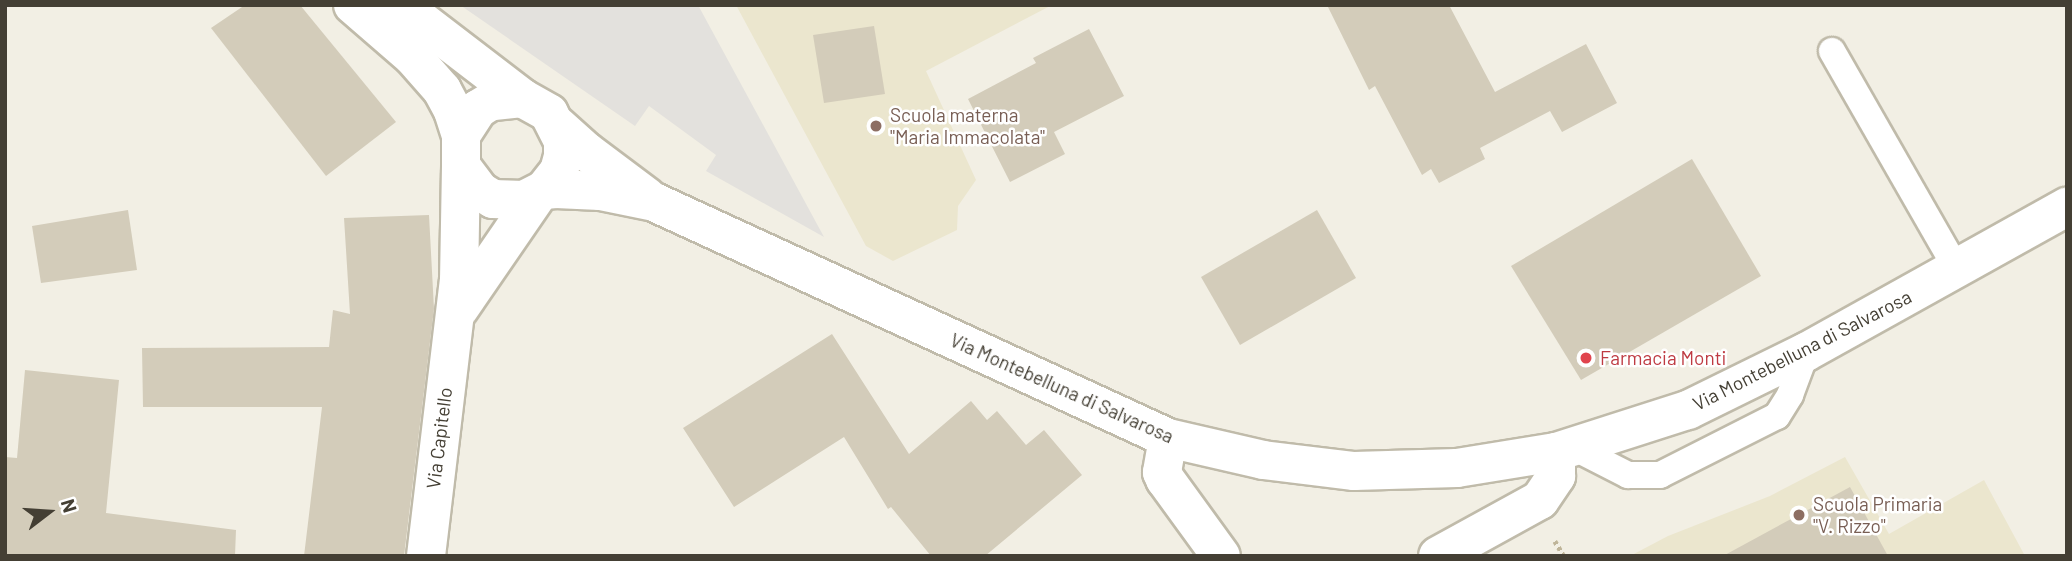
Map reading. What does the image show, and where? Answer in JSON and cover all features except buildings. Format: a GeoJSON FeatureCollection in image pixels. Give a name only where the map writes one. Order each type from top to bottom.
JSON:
{"type":"FeatureCollection","features":[{"type":"Feature","properties":{"kind":"street"},"geometry":{"type":"LineString","coordinates":[[353,5],[397,42],[442,90],[453,111],[461,150],[480,191],[493,199],[524,200],[541,192]]}},
{"type":"Feature","properties":{"kind":"street"},"geometry":{"type":"LineString","coordinates":[[401,5],[523,98],[549,113],[564,141],[559,171],[475,282],[454,321]]}},
{"type":"Feature","properties":{"kind":"street"},"geometry":{"type":"LineString","coordinates":[[461,150],[473,115],[491,100],[523,98]]}},
{"type":"Feature","properties":{"kind":"street","name":"Via Montebelluna di Salvarosa"},"geometry":{"type":"LineString","coordinates":[[558,126],[587,152],[654,202],[1168,438],[1262,460],[1354,471],[1457,468],[1565,449],[1688,410],[1806,352],[2067,207]]}},
{"type":"Feature","properties":{"kind":"street","name":"Via Capitello"},"geometry":{"type":"LineString","coordinates":[[426,556],[460,257],[461,150]]}},
{"type":"Feature","properties":{"kind":"street","name":"Via Montebelluna di Salvarosa"},"geometry":{"type":"LineString","coordinates":[[541,192],[600,191],[654,202]]}},
{"type":"Feature","properties":{"kind":"street"},"geometry":{"type":"LineString","coordinates":[[1168,438],[1162,472],[1169,487],[1221,556]]}},
{"type":"Feature","properties":{"kind":"street"},"geometry":{"type":"LineString","coordinates":[[1438,556],[1540,500],[1556,476],[1565,449]]}},
{"type":"Feature","properties":{"kind":"lane"},"geometry":{"type":"LineString","coordinates":[[1832,51],[1957,269]]}},
{"type":"Feature","properties":{"kind":"lane"},"geometry":{"type":"LineString","coordinates":[[1565,449],[1628,475],[1660,475],[1777,416],[1790,395],[1806,352]]}},
{"type":"Feature","properties":{"kind":"shaded area"},"geometry":{"type":"Polygon","coordinates":[[[460,5],[698,5],[824,237],[706,171],[716,155],[649,106],[635,126],[460,5]]]}},
{"type":"Feature","properties":{"kind":"shaded area","name":"Scuola materna \"Maria Immacolata\""},"geometry":{"type":"Polygon","coordinates":[[[736,5],[1052,5],[926,71],[976,180],[958,206],[957,230],[893,261],[866,246],[736,5]]]}},
{"type":"Feature","properties":{"kind":"shaded area","name":"Scuola Primaria \"V. Rizzo\""},"geometry":{"type":"Polygon","coordinates":[[[1845,457],[1889,534],[1984,480],[2025,556],[1630,556],[1668,536],[1770,496],[1845,457]]]}},
{"type":"Feature","properties":{"kind":"place","name":"Scuola materna \"Maria Immacolata\""},"geometry":{"type":"Point","coordinates":[876,126]}},
{"type":"Feature","properties":{"kind":"place","name":"Farmacia Monti"},"geometry":{"type":"Point","coordinates":[1586,358]}},
{"type":"Feature","properties":{"kind":"place","name":"Scuola Primaria \"V. Rizzo\""},"geometry":{"type":"Point","coordinates":[1799,515]}}]}
